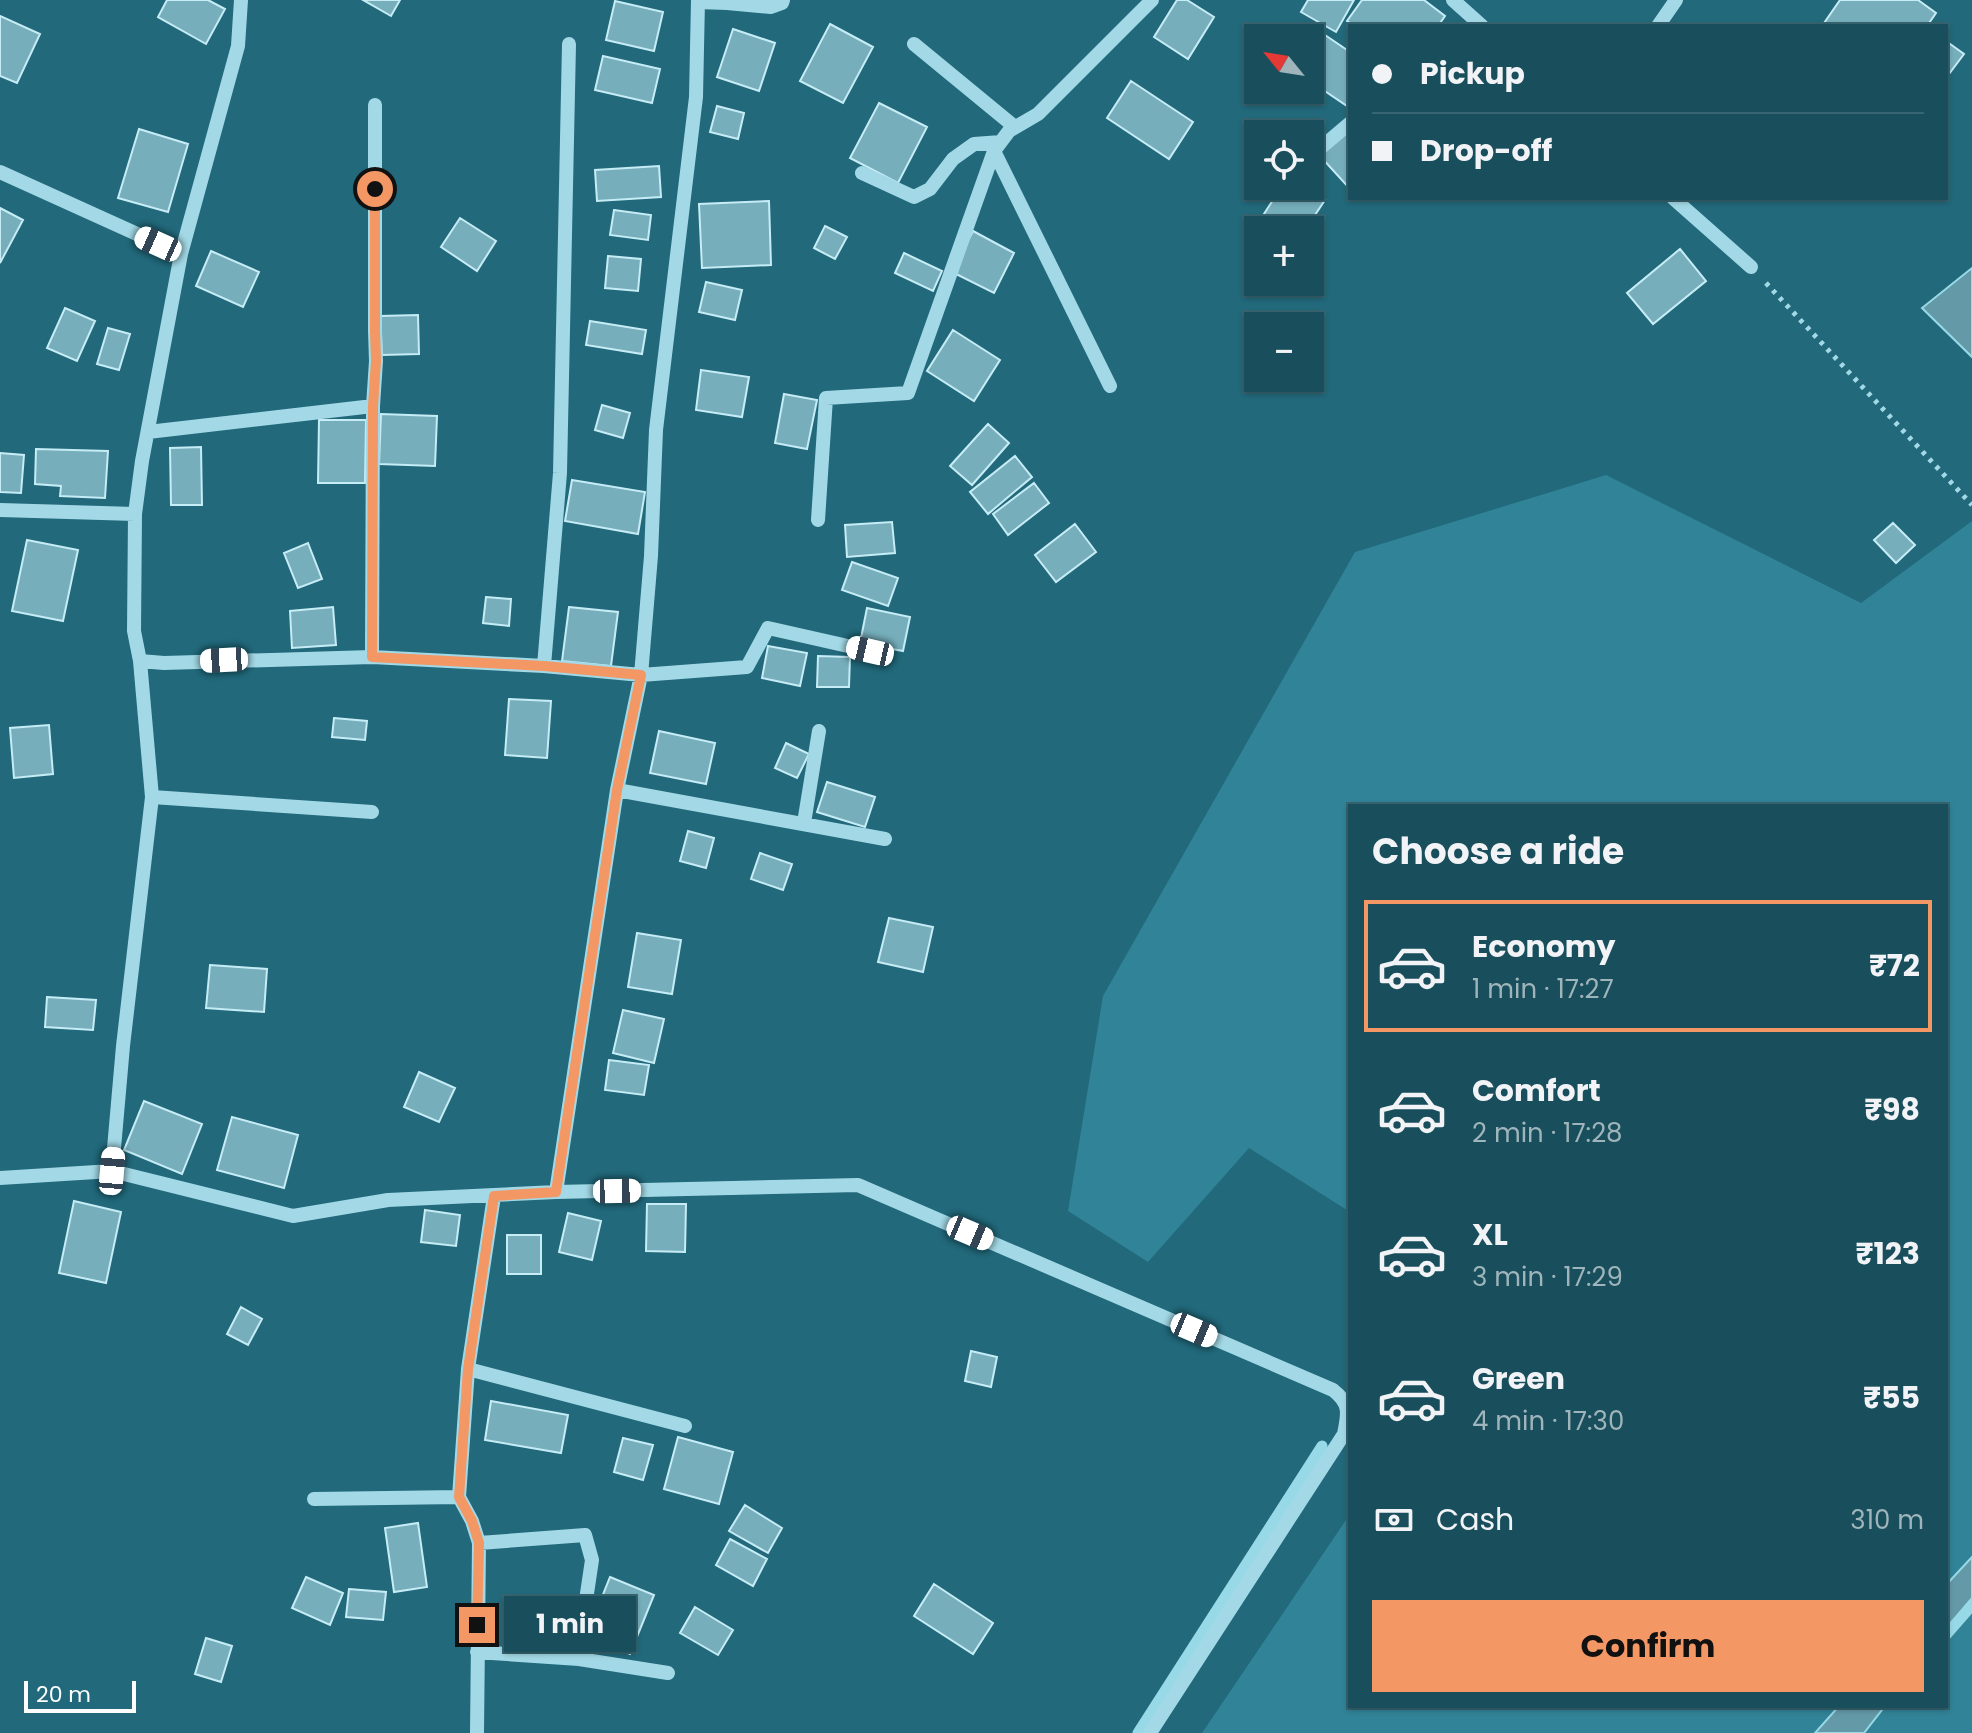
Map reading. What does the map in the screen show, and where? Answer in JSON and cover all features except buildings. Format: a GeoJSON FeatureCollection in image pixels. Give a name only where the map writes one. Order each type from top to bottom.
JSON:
{"type":"FeatureCollection","features":[{"type":"Feature","properties":{"kind":"street"},"geometry":{"type":"LineString","coordinates":[[112,1171],[152,797],[140,661],[134,631],[135,514],[181,254],[238,46],[241,0]]}},
{"type":"Feature","properties":{"kind":"street"},"geometry":{"type":"LineString","coordinates":[[556,1192],[617,790],[641,675],[651,556],[656,430],[696,97],[698,1],[771,7],[783,0]]}},
{"type":"Feature","properties":{"kind":"street"},"geometry":{"type":"LineString","coordinates":[[818,520],[826,398],[908,393],[997,146],[1009,131],[1038,114],[1152,0]]}},
{"type":"Feature","properties":{"kind":"street"},"geometry":{"type":"LineString","coordinates":[[1453,0],[1473,23]]}},
{"type":"Feature","properties":{"kind":"street"},"geometry":{"type":"LineString","coordinates":[[1659,24],[1676,0]]}},
{"type":"Feature","properties":{"kind":"street"},"geometry":{"type":"LineString","coordinates":[[544,666],[560,473],[569,44]]}},
{"type":"Feature","properties":{"kind":"street"},"geometry":{"type":"LineString","coordinates":[[914,44],[1015,127]]}},
{"type":"Feature","properties":{"kind":"street"},"geometry":{"type":"LineString","coordinates":[[372,657],[375,105]]}},
{"type":"Feature","properties":{"kind":"street"},"geometry":{"type":"LineString","coordinates":[[1324,145],[1348,125]]}},
{"type":"Feature","properties":{"kind":"street"},"geometry":{"type":"LineString","coordinates":[[862,173],[914,197],[930,189],[953,159],[974,144],[997,146]]}},
{"type":"Feature","properties":{"kind":"street"},"geometry":{"type":"LineString","coordinates":[[997,146],[1110,386]]}},
{"type":"Feature","properties":{"kind":"street"},"geometry":{"type":"LineString","coordinates":[[0,172],[181,254]]}},
{"type":"Feature","properties":{"kind":"street"},"geometry":{"type":"LineString","coordinates":[[1675,200],[1751,267]]}},
{"type":"Feature","properties":{"kind":"street"},"geometry":{"type":"LineString","coordinates":[[148,432],[373,406]]}},
{"type":"Feature","properties":{"kind":"street"},"geometry":{"type":"LineString","coordinates":[[0,510],[135,514]]}},
{"type":"Feature","properties":{"kind":"street"},"geometry":{"type":"LineString","coordinates":[[140,661],[164,663],[372,657],[544,666],[641,675],[747,667],[768,628],[870,651]]}},
{"type":"Feature","properties":{"kind":"street"},"geometry":{"type":"LineString","coordinates":[[804,823],[819,731]]}},
{"type":"Feature","properties":{"kind":"street"},"geometry":{"type":"LineString","coordinates":[[617,790],[885,839]]}},
{"type":"Feature","properties":{"kind":"street"},"geometry":{"type":"LineString","coordinates":[[152,797],[372,812]]}},
{"type":"Feature","properties":{"kind":"street"},"geometry":{"type":"LineString","coordinates":[[0,1178],[112,1171],[293,1216],[388,1200],[556,1192],[858,1185],[1333,1390],[1347,1406],[1344,1434],[1150,1733]]}},
{"type":"Feature","properties":{"kind":"street"},"geometry":{"type":"LineString","coordinates":[[477,1733],[479,1543],[459,1497],[468,1369],[494,1196]]}},
{"type":"Feature","properties":{"kind":"street"},"geometry":{"type":"LineString","coordinates":[[468,1369],[685,1426]]}},
{"type":"Feature","properties":{"kind":"street"},"geometry":{"type":"LineString","coordinates":[[314,1499],[459,1497]]}},
{"type":"Feature","properties":{"kind":"street"},"geometry":{"type":"LineString","coordinates":[[479,1543],[585,1535],[592,1560],[579,1659]]}},
{"type":"Feature","properties":{"kind":"street"},"geometry":{"type":"LineString","coordinates":[[477,1652],[579,1659],[668,1673]]}},
{"type":"Feature","properties":{"kind":"path"},"geometry":{"type":"LineString","coordinates":[[1751,267],[1972,505]]}},
{"type":"Feature","properties":{"kind":"shaded area"},"geometry":{"type":"Polygon","coordinates":[[[1972,268],[1972,357],[1922,308],[1972,268]]]}},
{"type":"Feature","properties":{"kind":"shaded area"},"geometry":{"type":"Polygon","coordinates":[[[1606,475],[1861,603],[1972,521],[1972,1733],[1202,1733],[1348,1517],[1348,1708],[1948,1708],[1948,804],[1348,804],[1348,1211],[1249,1148],[1148,1262],[1068,1211],[1103,996],[1355,552],[1606,475]]]}},
{"type":"Feature","properties":{"kind":"shaded area"},"geometry":{"type":"Polygon","coordinates":[[[1972,1557],[1972,1598],[1948,1628],[1948,1583],[1972,1557]]]}},
{"type":"Feature","properties":{"kind":"shaded area"},"geometry":{"type":"Polygon","coordinates":[[[1837,1708],[1883,1708],[1864,1733],[1815,1733],[1837,1708]]]}},
{"type":"Feature","properties":{"kind":"waterway"},"geometry":{"type":"LineString","coordinates":[[1138,1733],[1322,1446]]}},
{"type":"Feature","properties":{"kind":"waterway"},"geometry":{"type":"LineString","coordinates":[[1948,1633],[1972,1605]]}},
{"type":"Feature","properties":{"kind":"route"},"geometry":{"type":"LineString","coordinates":[[375,189],[372,657],[544,666],[641,675],[617,790],[556,1192],[494,1196],[468,1369],[459,1497],[479,1543],[477,1625]]}}]}
